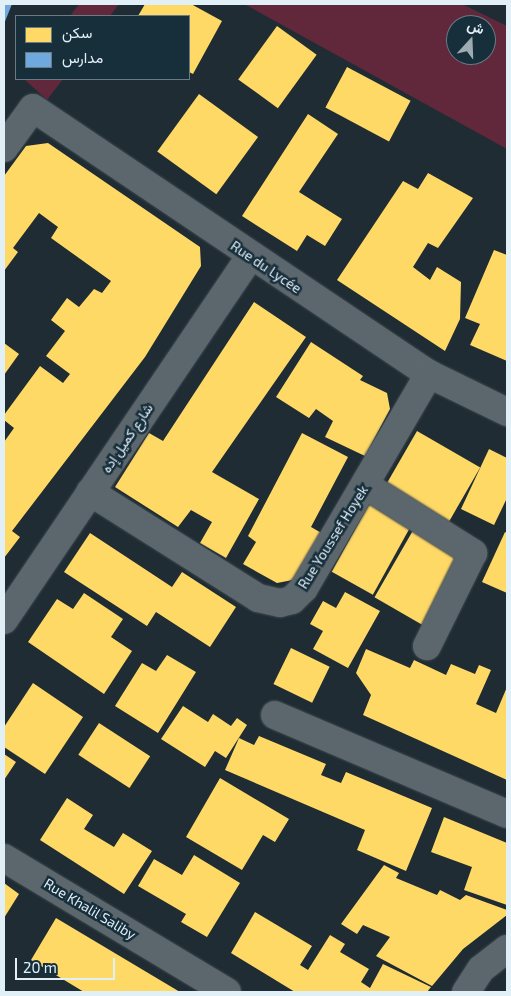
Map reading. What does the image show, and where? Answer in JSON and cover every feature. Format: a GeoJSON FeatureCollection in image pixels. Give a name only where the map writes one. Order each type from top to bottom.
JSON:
{"type":"FeatureCollection","features":[{"type":"Feature","properties":{"kind":"street","name":"Rue du Lycée"},"geometry":{"type":"LineString","coordinates":[[4,148],[33,108],[250,256],[429,374],[507,412]]}},
{"type":"Feature","properties":{"kind":"street","name":"شارع كميل إده"},"geometry":{"type":"LineString","coordinates":[[4,620],[250,256]]}},
{"type":"Feature","properties":{"kind":"street","name":"Rue Youssef Hoyek"},"geometry":{"type":"LineString","coordinates":[[90,492],[258,598],[280,603],[292,600],[304,588],[429,374]]}},
{"type":"Feature","properties":{"kind":"street"},"geometry":{"type":"LineString","coordinates":[[365,486],[473,553],[472,560],[427,646]]}},
{"type":"Feature","properties":{"kind":"street"},"geometry":{"type":"LineString","coordinates":[[275,715],[507,814]]}},
{"type":"Feature","properties":{"kind":"street","name":"Rue Khalil Saliby"},"geometry":{"type":"LineString","coordinates":[[4,858],[227,992]]}},
{"type":"Feature","properties":{"kind":"street"},"geometry":{"type":"LineString","coordinates":[[466,992],[481,969],[507,949]]}},
{"type":"Feature","properties":{"kind":"shaded area"},"geometry":{"type":"Polygon","coordinates":[[[79,4],[119,4],[111,15],[71,15],[79,4]]]}},
{"type":"Feature","properties":{"kind":"shaded area"},"geometry":{"type":"Polygon","coordinates":[[[244,4],[462,4],[484,15],[446,15],[446,65],[496,65],[496,21],[507,26],[507,149],[244,4]]]}},
{"type":"Feature","properties":{"kind":"shaded area"},"geometry":{"type":"Polygon","coordinates":[[[25,80],[62,80],[47,100],[25,80]]]}},
{"type":"Feature","properties":{"kind":"building: سكن"},"geometry":{"type":"Polygon","coordinates":[[[145,4],[191,4],[222,21],[193,74],[190,72],[190,15],[139,15],[145,4]]]}},
{"type":"Feature","properties":{"kind":"building: سكن"},"geometry":{"type":"Polygon","coordinates":[[[277,26],[317,55],[278,108],[238,79],[277,26]]]}},
{"type":"Feature","properties":{"kind":"building: سكن"},"geometry":{"type":"Polygon","coordinates":[[[347,67],[411,101],[389,141],[325,108],[347,67]]]}},
{"type":"Feature","properties":{"kind":"building: سكن"},"geometry":{"type":"Polygon","coordinates":[[[199,94],[258,137],[216,194],[157,151],[199,94]]]}},
{"type":"Feature","properties":{"kind":"building: سكن"},"geometry":{"type":"Polygon","coordinates":[[[308,114],[338,134],[299,192],[342,219],[325,246],[307,235],[297,251],[242,216],[308,114]]]}},
{"type":"Feature","properties":{"kind":"building: سكن"},"geometry":{"type":"Polygon","coordinates":[[[48,143],[200,247],[201,266],[145,357],[12,531],[20,537],[4,558],[4,442],[14,428],[4,420],[4,415],[40,366],[63,383],[70,374],[46,356],[65,331],[51,320],[67,298],[79,307],[94,289],[102,293],[111,281],[51,238],[58,227],[39,213],[13,248],[18,252],[4,271],[4,176],[26,146],[48,143]]]}},
{"type":"Feature","properties":{"kind":"building: سكن"},"geometry":{"type":"Polygon","coordinates":[[[428,173],[473,198],[438,248],[428,243],[413,267],[430,280],[437,267],[461,282],[460,319],[445,351],[337,280],[403,181],[418,189],[428,173]]]}},
{"type":"Feature","properties":{"kind":"building: سكن"},"geometry":{"type":"Polygon","coordinates":[[[494,250],[507,255],[507,361],[470,345],[480,324],[465,318],[494,250]]]}},
{"type":"Feature","properties":{"kind":"building: سكن"},"geometry":{"type":"Polygon","coordinates":[[[254,302],[306,337],[212,472],[259,499],[226,558],[200,543],[212,522],[191,510],[178,527],[115,487],[149,433],[163,441],[254,302]]]}},
{"type":"Feature","properties":{"kind":"building: سكن"},"geometry":{"type":"Polygon","coordinates":[[[311,342],[363,376],[360,380],[387,393],[390,409],[365,456],[325,437],[333,421],[316,409],[309,418],[276,397],[311,342]]]}},
{"type":"Feature","properties":{"kind":"building: سكن"},"geometry":{"type":"Polygon","coordinates":[[[4,343],[19,354],[4,375],[4,343]]]}},
{"type":"Feature","properties":{"kind":"building: سكن"},"geometry":{"type":"Polygon","coordinates":[[[417,431],[480,468],[449,521],[386,485],[417,431]]]}},
{"type":"Feature","properties":{"kind":"building: سكن"},"geometry":{"type":"Polygon","coordinates":[[[302,433],[348,457],[311,527],[325,535],[298,579],[277,583],[243,564],[256,542],[248,536],[302,433]]]}},
{"type":"Feature","properties":{"kind":"building: سكن"},"geometry":{"type":"Polygon","coordinates":[[[489,449],[507,458],[507,498],[494,525],[461,509],[489,449]]]}},
{"type":"Feature","properties":{"kind":"building: سكن"},"geometry":{"type":"Polygon","coordinates":[[[371,501],[412,524],[373,595],[332,572],[371,501]]]}},
{"type":"Feature","properties":{"kind":"building: سكن"},"geometry":{"type":"Polygon","coordinates":[[[415,527],[468,558],[427,628],[374,597],[415,527]]]}},
{"type":"Feature","properties":{"kind":"building: سكن"},"geometry":{"type":"Polygon","coordinates":[[[505,532],[507,533],[507,593],[482,582],[505,532]]]}},
{"type":"Feature","properties":{"kind":"building: سكن"},"geometry":{"type":"Polygon","coordinates":[[[90,533],[172,587],[182,572],[236,607],[210,647],[156,612],[147,626],[64,572],[90,533]]]}},
{"type":"Feature","properties":{"kind":"building: سكن"},"geometry":{"type":"Polygon","coordinates":[[[345,592],[380,611],[348,668],[313,649],[323,631],[310,624],[323,601],[336,608],[345,592]]]}},
{"type":"Feature","properties":{"kind":"building: سكن"},"geometry":{"type":"Polygon","coordinates":[[[84,593],[123,619],[111,637],[132,651],[104,694],[28,642],[57,599],[73,609],[84,593]]]}},
{"type":"Feature","properties":{"kind":"building: سكن"},"geometry":{"type":"Polygon","coordinates":[[[291,648],[330,667],[312,703],[273,684],[291,648]]]}},
{"type":"Feature","properties":{"kind":"building: سكن"},"geometry":{"type":"Polygon","coordinates":[[[366,649],[410,668],[414,660],[446,675],[451,664],[475,674],[479,665],[491,670],[476,704],[496,713],[507,687],[507,780],[363,715],[371,695],[356,673],[366,649]]]}},
{"type":"Feature","properties":{"kind":"building: سكن"},"geometry":{"type":"Polygon","coordinates":[[[167,655],[196,672],[158,733],[115,706],[142,663],[156,671],[167,655]]]}},
{"type":"Feature","properties":{"kind":"building: سكن"},"geometry":{"type":"Polygon","coordinates":[[[33,683],[83,717],[45,774],[4,747],[4,727],[33,683]]]}},
{"type":"Feature","properties":{"kind":"building: سكن"},"geometry":{"type":"Polygon","coordinates":[[[183,706],[208,722],[213,714],[231,726],[237,718],[247,725],[226,758],[215,751],[205,767],[161,739],[183,706]]]}},
{"type":"Feature","properties":{"kind":"building: سكن"},"geometry":{"type":"Polygon","coordinates":[[[99,723],[150,756],[129,788],[78,755],[99,723]]]}},
{"type":"Feature","properties":{"kind":"building: سكن"},"geometry":{"type":"Polygon","coordinates":[[[259,736],[326,764],[321,775],[341,783],[346,772],[432,808],[406,871],[357,850],[365,830],[225,770],[239,738],[254,745],[259,736]]]}},
{"type":"Feature","properties":{"kind":"building: سكن"},"geometry":{"type":"Polygon","coordinates":[[[4,754],[16,762],[4,780],[4,754]]]}},
{"type":"Feature","properties":{"kind":"building: سكن"},"geometry":{"type":"Polygon","coordinates":[[[220,778],[289,819],[275,842],[263,835],[242,870],[186,837],[220,778]]]}},
{"type":"Feature","properties":{"kind":"building: سكن"},"geometry":{"type":"Polygon","coordinates":[[[67,798],[93,815],[84,829],[114,847],[123,833],[152,851],[124,894],[40,840],[67,798]]]}},
{"type":"Feature","properties":{"kind":"building: سكن"},"geometry":{"type":"Polygon","coordinates":[[[444,817],[507,843],[507,905],[464,890],[472,867],[431,852],[444,817]]]}},
{"type":"Feature","properties":{"kind":"building: سكن"},"geometry":{"type":"Polygon","coordinates":[[[194,855],[240,883],[207,937],[181,922],[186,914],[138,886],[154,859],[182,875],[194,855]]]}},
{"type":"Feature","properties":{"kind":"building: سكن"},"geometry":{"type":"Polygon","coordinates":[[[384,865],[399,873],[396,878],[437,895],[440,890],[460,900],[466,895],[507,910],[507,915],[463,949],[432,986],[376,956],[390,937],[363,925],[357,934],[341,924],[384,865]]]}},
{"type":"Feature","properties":{"kind":"building: سكن"},"geometry":{"type":"Polygon","coordinates":[[[4,883],[19,894],[4,918],[4,883]]]}},
{"type":"Feature","properties":{"kind":"building: سكن"},"geometry":{"type":"Polygon","coordinates":[[[255,912],[312,946],[300,965],[308,970],[330,935],[345,944],[340,952],[369,969],[361,982],[370,988],[383,964],[431,987],[427,992],[295,992],[231,953],[255,912]]]}},
{"type":"Feature","properties":{"kind":"building: سكن"},"geometry":{"type":"Polygon","coordinates":[[[56,918],[180,992],[84,992],[31,960],[56,918]]]}},
{"type":"Feature","properties":{"kind":"building: مدارس"},"geometry":{"type":"Polygon","coordinates":[[[4,4],[12,4],[4,24],[4,4]]]}}]}
